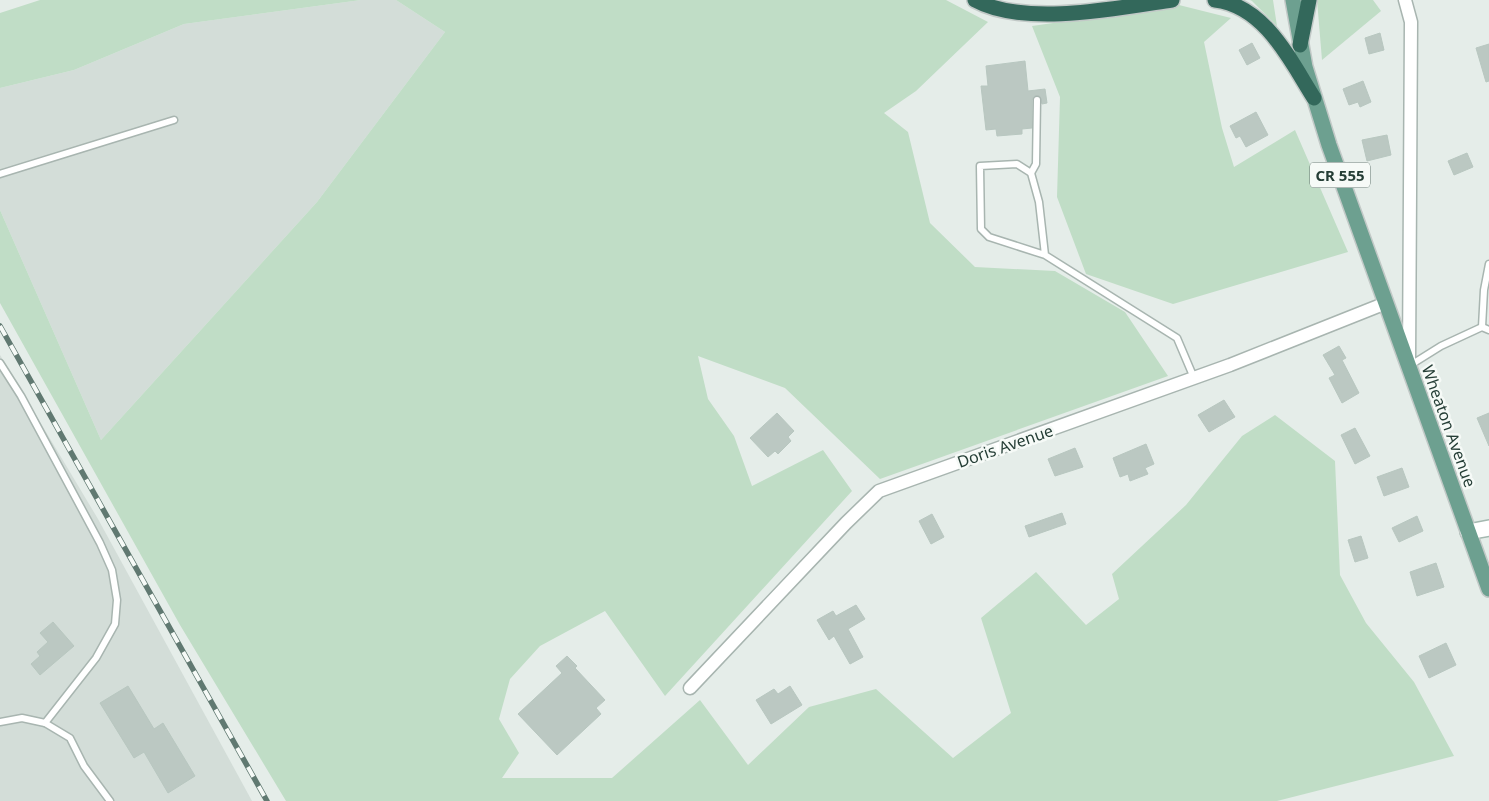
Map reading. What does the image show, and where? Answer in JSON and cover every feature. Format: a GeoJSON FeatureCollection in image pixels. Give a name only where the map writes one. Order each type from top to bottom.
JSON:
{"type":"FeatureCollection","features":[{"type":"Feature","properties":{"kind":"highway"},"geometry":{"type":"LineString","coordinates":[[975,0],[994,8],[1045,14],[1119,8],[1172,0]]}},
{"type":"Feature","properties":{"kind":"highway"},"geometry":{"type":"LineString","coordinates":[[1215,0],[1238,6],[1263,24],[1285,53],[1314,98]]}},
{"type":"Feature","properties":{"kind":"highway"},"geometry":{"type":"LineString","coordinates":[[1300,45],[1308,0]]}},
{"type":"Feature","properties":{"kind":"main road","name":"CR 555"},"geometry":{"type":"LineString","coordinates":[[1293,0],[1300,45],[1314,98],[1386,303]]}},
{"type":"Feature","properties":{"kind":"main road","name":"Wheaton Avenue"},"geometry":{"type":"LineString","coordinates":[[1386,303],[1489,589]]}},
{"type":"Feature","properties":{"kind":"main road"},"geometry":{"type":"LineString","coordinates":[[1468,532],[1489,528]]}},
{"type":"Feature","properties":{"kind":"street"},"geometry":{"type":"LineString","coordinates":[[1405,0],[1411,22],[1409,366]]}},
{"type":"Feature","properties":{"kind":"street","name":"Doris Avenue"},"geometry":{"type":"LineString","coordinates":[[690,688],[846,523],[879,491],[1194,378],[1386,303]]}},
{"type":"Feature","properties":{"kind":"lane"},"geometry":{"type":"LineString","coordinates":[[1031,173],[1036,164],[1037,100]]}},
{"type":"Feature","properties":{"kind":"lane"},"geometry":{"type":"LineString","coordinates":[[0,174],[174,120]]}},
{"type":"Feature","properties":{"kind":"lane"},"geometry":{"type":"LineString","coordinates":[[1045,255],[1039,202],[1031,173],[1017,164],[980,166],[981,229],[989,236],[1045,255],[1177,338],[1194,378]]}},
{"type":"Feature","properties":{"kind":"lane"},"geometry":{"type":"LineString","coordinates":[[1482,327],[1484,290],[1489,264]]}},
{"type":"Feature","properties":{"kind":"lane"},"geometry":{"type":"LineString","coordinates":[[1409,366],[1441,346],[1482,327],[1489,330]]}},
{"type":"Feature","properties":{"kind":"lane"},"geometry":{"type":"LineString","coordinates":[[0,363],[21,396],[100,543],[112,570],[117,600],[115,624],[96,658],[45,723]]}},
{"type":"Feature","properties":{"kind":"lane"},"geometry":{"type":"LineString","coordinates":[[0,722],[22,718],[45,723],[70,738],[84,766],[110,801]]}},
{"type":"Feature","properties":{"kind":"shaded area"},"geometry":{"type":"Polygon","coordinates":[[[361,0],[396,0],[445,32],[317,202],[101,440],[0,210],[0,88],[74,70],[184,24],[361,0]]]}},
{"type":"Feature","properties":{"kind":"shaded area"},"geometry":{"type":"Polygon","coordinates":[[[0,355],[98,519],[252,801],[0,801],[0,355]]]}},
{"type":"Feature","properties":{"kind":"green space"},"geometry":{"type":"Polygon","coordinates":[[[40,0],[361,0],[184,24],[74,70],[0,88],[0,13],[40,0]]]}},
{"type":"Feature","properties":{"kind":"green space"},"geometry":{"type":"Polygon","coordinates":[[[396,0],[946,0],[988,22],[916,91],[884,113],[908,132],[930,223],[975,267],[1055,271],[1125,312],[1168,376],[880,479],[785,388],[698,356],[708,399],[734,436],[752,486],[823,450],[852,491],[665,696],[605,611],[540,646],[510,679],[499,719],[519,753],[502,778],[612,778],[700,700],[748,765],[809,707],[876,689],[953,758],[1011,713],[981,618],[1036,572],[1086,625],[1119,599],[1112,574],[1186,505],[1242,436],[1275,415],[1335,461],[1340,575],[1366,623],[1414,682],[1454,756],[1277,801],[286,801],[180,625],[0,303],[0,210],[101,440],[317,202],[445,32],[396,0]]]}},
{"type":"Feature","properties":{"kind":"green space"},"geometry":{"type":"Polygon","coordinates":[[[1250,0],[1273,0],[1277,26],[1252,1],[1250,0]]]}},
{"type":"Feature","properties":{"kind":"green space"},"geometry":{"type":"Polygon","coordinates":[[[1317,0],[1373,0],[1381,11],[1322,60],[1317,0]]]}},
{"type":"Feature","properties":{"kind":"green space"},"geometry":{"type":"Polygon","coordinates":[[[1179,5],[1231,18],[1204,42],[1222,128],[1234,167],[1295,130],[1348,252],[1173,304],[1086,274],[1057,197],[1060,97],[1032,26],[1179,5]]]}},
{"type":"Feature","properties":{"kind":"building"},"geometry":{"type":"Polygon","coordinates":[[[1380,33],[1384,50],[1369,54],[1365,38],[1380,33]]]}},
{"type":"Feature","properties":{"kind":"building"},"geometry":{"type":"Polygon","coordinates":[[[1252,43],[1260,58],[1247,65],[1239,50],[1252,43]]]}},
{"type":"Feature","properties":{"kind":"building"},"geometry":{"type":"Polygon","coordinates":[[[1489,44],[1489,81],[1486,82],[1476,48],[1489,44]]]}},
{"type":"Feature","properties":{"kind":"building"},"geometry":{"type":"Polygon","coordinates":[[[1025,61],[1028,91],[1045,89],[1047,103],[1042,104],[1040,96],[1034,96],[1032,100],[1032,128],[1022,129],[1022,134],[997,136],[996,129],[986,130],[981,86],[988,86],[986,66],[1025,61]]]}},
{"type":"Feature","properties":{"kind":"building"},"geometry":{"type":"Polygon","coordinates":[[[1363,81],[1371,102],[1360,107],[1358,102],[1349,105],[1343,89],[1363,81]]]}},
{"type":"Feature","properties":{"kind":"building"},"geometry":{"type":"Polygon","coordinates":[[[1256,112],[1268,135],[1246,147],[1240,136],[1236,138],[1230,126],[1256,112]]]}},
{"type":"Feature","properties":{"kind":"building"},"geometry":{"type":"Polygon","coordinates":[[[1387,135],[1391,155],[1367,161],[1362,140],[1387,135]]]}},
{"type":"Feature","properties":{"kind":"building"},"geometry":{"type":"Polygon","coordinates":[[[1467,153],[1473,167],[1454,175],[1448,161],[1467,153]]]}},
{"type":"Feature","properties":{"kind":"building"},"geometry":{"type":"Polygon","coordinates":[[[1339,346],[1346,358],[1342,360],[1359,393],[1342,403],[1329,378],[1335,375],[1323,355],[1339,346]]]}},
{"type":"Feature","properties":{"kind":"building"},"geometry":{"type":"Polygon","coordinates":[[[1224,400],[1235,417],[1209,432],[1198,415],[1224,400]]]}},
{"type":"Feature","properties":{"kind":"building"},"geometry":{"type":"Polygon","coordinates":[[[777,413],[794,431],[788,437],[791,441],[778,454],[775,451],[768,457],[750,438],[777,413]]]}},
{"type":"Feature","properties":{"kind":"building"},"geometry":{"type":"Polygon","coordinates":[[[1489,413],[1489,446],[1477,418],[1489,413]]]}},
{"type":"Feature","properties":{"kind":"building"},"geometry":{"type":"Polygon","coordinates":[[[1355,428],[1370,456],[1355,464],[1341,435],[1355,428]]]}},
{"type":"Feature","properties":{"kind":"building"},"geometry":{"type":"Polygon","coordinates":[[[1146,444],[1154,464],[1145,468],[1148,474],[1130,481],[1128,474],[1120,477],[1113,458],[1146,444]]]}},
{"type":"Feature","properties":{"kind":"building"},"geometry":{"type":"Polygon","coordinates":[[[1075,448],[1083,467],[1055,476],[1048,459],[1075,448]]]}},
{"type":"Feature","properties":{"kind":"building"},"geometry":{"type":"Polygon","coordinates":[[[1402,468],[1409,487],[1384,496],[1377,477],[1402,468]]]}},
{"type":"Feature","properties":{"kind":"building"},"geometry":{"type":"Polygon","coordinates":[[[1062,513],[1066,524],[1029,537],[1025,526],[1062,513]]]}},
{"type":"Feature","properties":{"kind":"building"},"geometry":{"type":"Polygon","coordinates":[[[932,514],[944,537],[931,544],[919,521],[932,514]]]}},
{"type":"Feature","properties":{"kind":"building"},"geometry":{"type":"Polygon","coordinates":[[[1417,516],[1423,531],[1399,542],[1392,528],[1417,516]]]}},
{"type":"Feature","properties":{"kind":"building"},"geometry":{"type":"Polygon","coordinates":[[[1361,536],[1368,558],[1355,562],[1348,540],[1361,536]]]}},
{"type":"Feature","properties":{"kind":"building"},"geometry":{"type":"Polygon","coordinates":[[[1436,563],[1444,587],[1417,596],[1410,572],[1436,563]]]}},
{"type":"Feature","properties":{"kind":"building"},"geometry":{"type":"Polygon","coordinates":[[[856,605],[865,619],[848,629],[863,657],[850,664],[834,636],[829,640],[817,620],[833,611],[836,616],[856,605]]]}},
{"type":"Feature","properties":{"kind":"building"},"geometry":{"type":"Polygon","coordinates":[[[53,622],[74,646],[40,675],[31,664],[40,656],[37,652],[48,642],[40,633],[53,622]]]}},
{"type":"Feature","properties":{"kind":"building"},"geometry":{"type":"Polygon","coordinates":[[[1446,643],[1456,665],[1429,678],[1419,656],[1446,643]]]}},
{"type":"Feature","properties":{"kind":"building"},"geometry":{"type":"Polygon","coordinates":[[[567,656],[577,666],[575,668],[605,700],[596,708],[601,714],[557,755],[518,714],[562,673],[556,666],[567,656]]]}},
{"type":"Feature","properties":{"kind":"building"},"geometry":{"type":"Polygon","coordinates":[[[128,686],[154,729],[163,723],[195,776],[168,793],[144,752],[134,758],[100,703],[128,686]]]}},
{"type":"Feature","properties":{"kind":"building"},"geometry":{"type":"Polygon","coordinates":[[[790,686],[802,705],[771,724],[756,700],[774,689],[778,694],[790,686]]]}},
{"type":"Feature","properties":{"kind":"railway"},"geometry":{"type":"LineString","coordinates":[[0,326],[267,801]]}}]}
